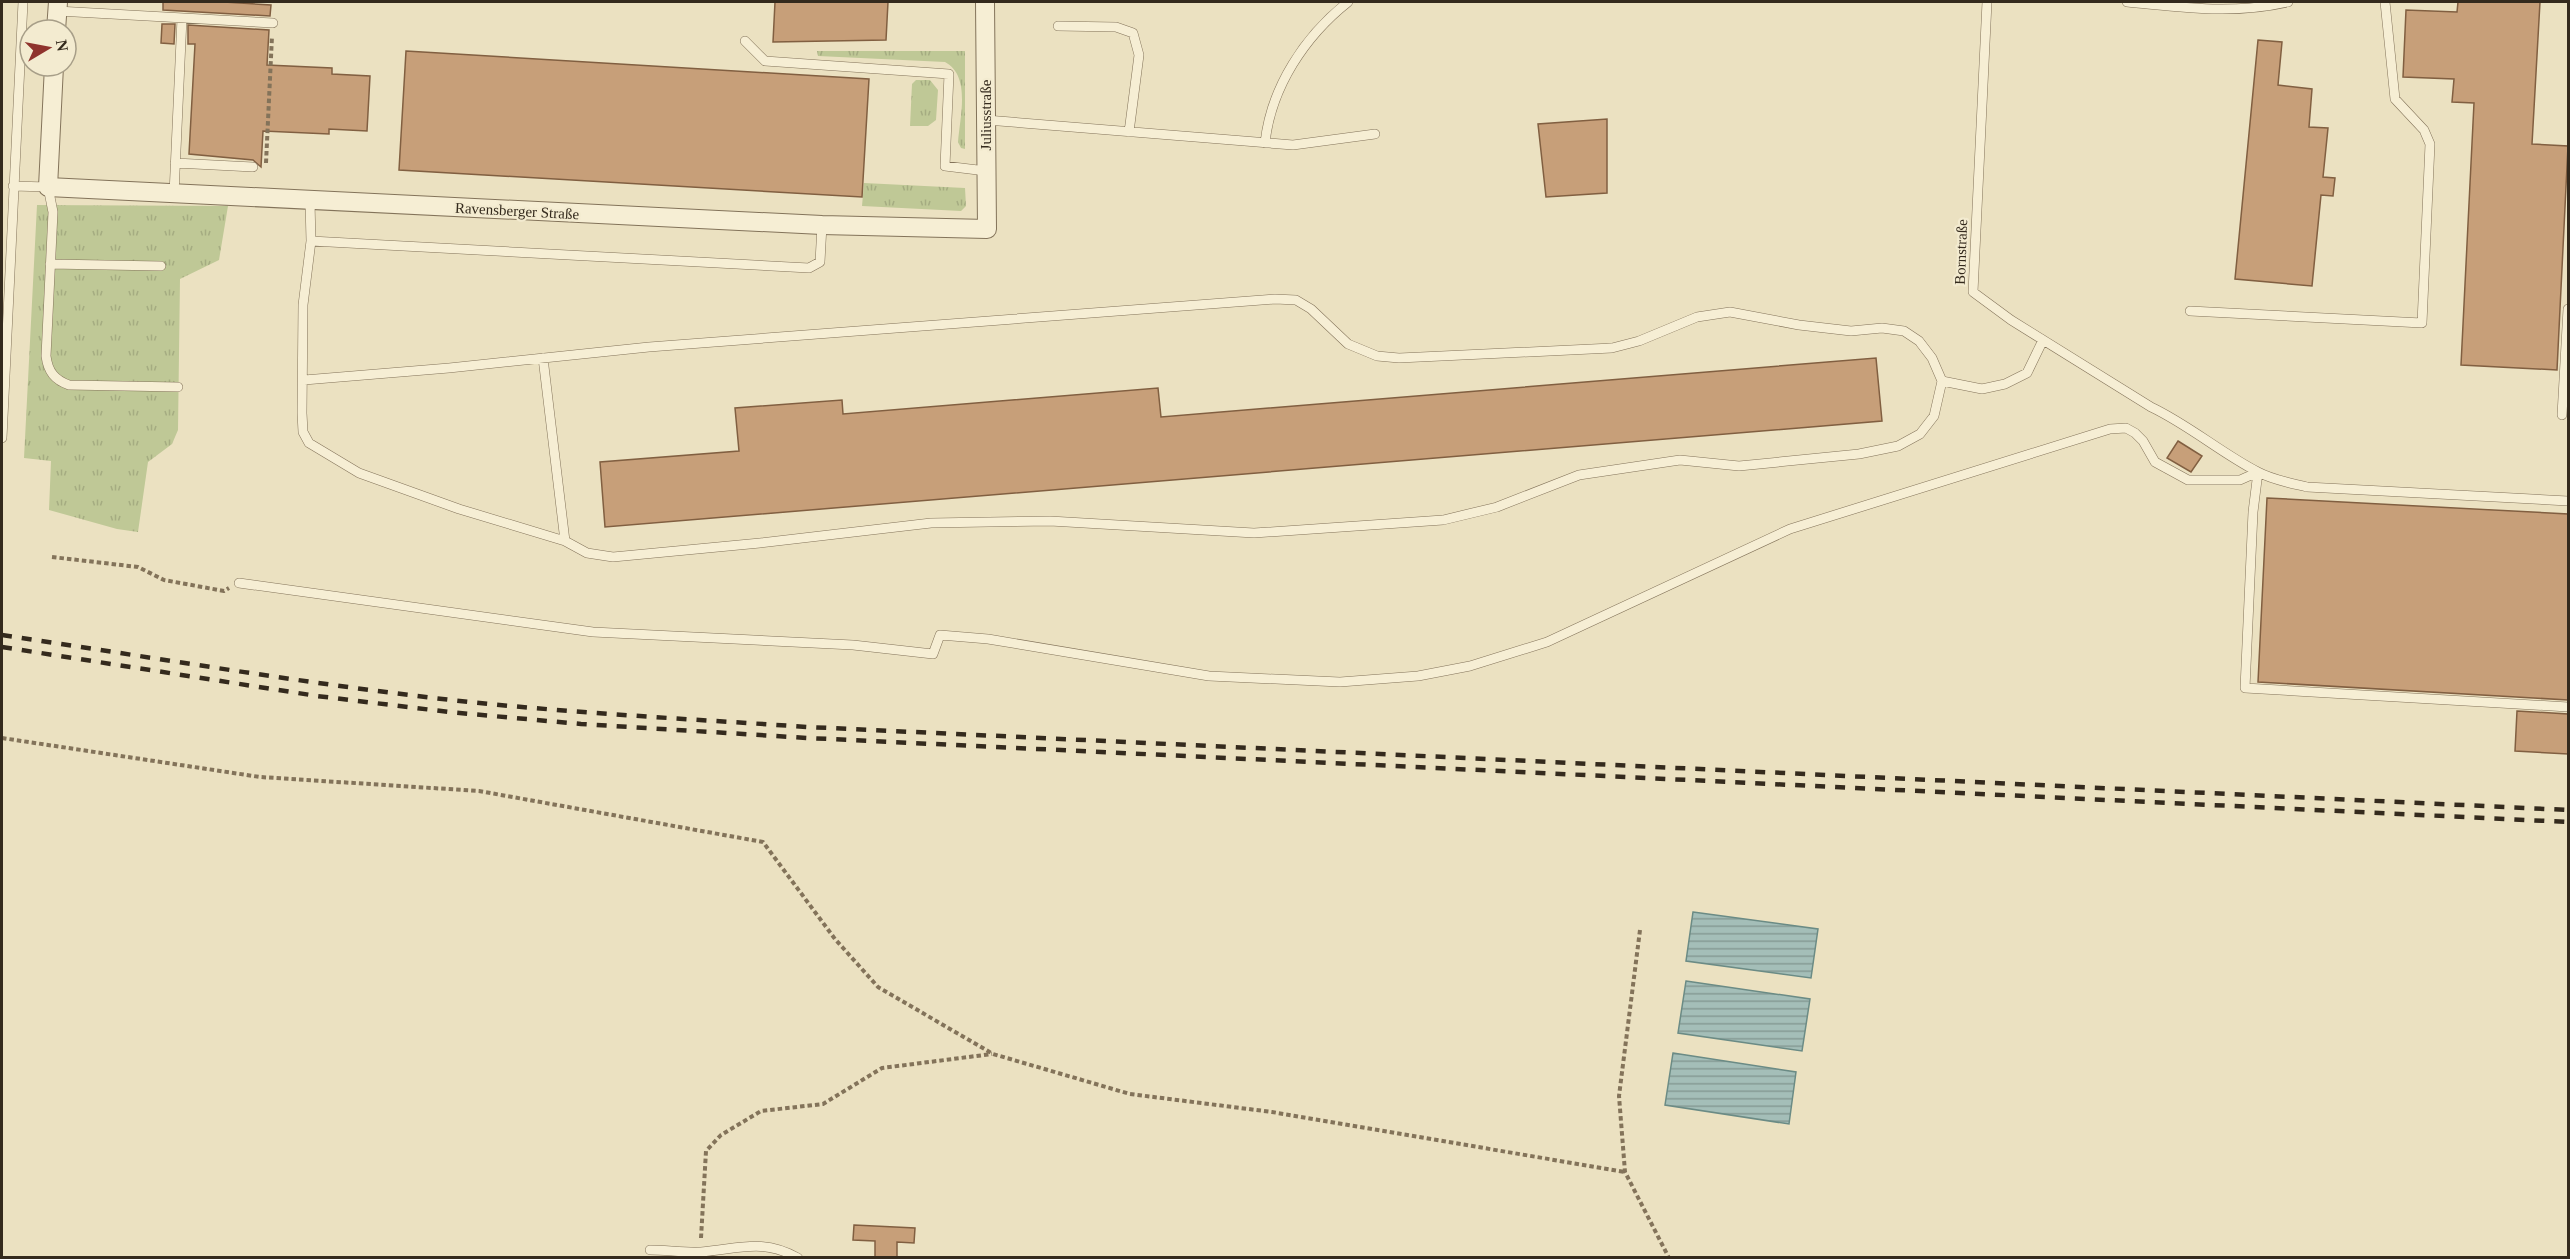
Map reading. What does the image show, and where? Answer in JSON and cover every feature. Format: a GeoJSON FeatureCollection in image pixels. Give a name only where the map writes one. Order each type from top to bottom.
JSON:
{"type":"FeatureCollection","features":[{"type":"Feature","properties":{"kind":"street","name":"Juliusstraße"},"geometry":{"type":"LineString","coordinates":[[985,2],[987,229]]}},
{"type":"Feature","properties":{"kind":"street"},"geometry":{"type":"LineString","coordinates":[[48,187],[53,78]]}},
{"type":"Feature","properties":{"kind":"street","name":"Ravensberger Straße"},"geometry":{"type":"LineString","coordinates":[[48,187],[310,202],[822,225],[987,229]]}},
{"type":"Feature","properties":{"kind":"lane"},"geometry":{"type":"LineString","coordinates":[[2,436],[23,2]]}},
{"type":"Feature","properties":{"kind":"lane"},"geometry":{"type":"LineString","coordinates":[[1265,143],[1274,106],[1296,56],[1325,20],[1347,2]]}},
{"type":"Feature","properties":{"kind":"lane","name":"Bornstraße"},"geometry":{"type":"LineString","coordinates":[[1987,2],[1973,292],[2043,340],[2151,407],[2171,417],[2258,472],[2279,481],[2307,487],[2568,501]]}},
{"type":"Feature","properties":{"kind":"lane"},"geometry":{"type":"LineString","coordinates":[[2127,2],[2216,10],[2265,7],[2288,2]]}},
{"type":"Feature","properties":{"kind":"lane"},"geometry":{"type":"LineString","coordinates":[[2190,311],[2422,323],[2430,144],[2424,130],[2394,99],[2385,2]]}},
{"type":"Feature","properties":{"kind":"lane"},"geometry":{"type":"LineString","coordinates":[[57,6],[182,18],[273,23]]}},
{"type":"Feature","properties":{"kind":"lane"},"geometry":{"type":"LineString","coordinates":[[174,194],[182,18]]}},
{"type":"Feature","properties":{"kind":"lane"},"geometry":{"type":"LineString","coordinates":[[1058,26],[1116,27],[1133,33],[1139,55],[1129,132]]}},
{"type":"Feature","properties":{"kind":"lane"},"geometry":{"type":"LineString","coordinates":[[745,41],[765,61],[949,74],[945,166],[986,171]]}},
{"type":"Feature","properties":{"kind":"lane"},"geometry":{"type":"LineString","coordinates":[[986,120],[1293,145],[1375,134]]}},
{"type":"Feature","properties":{"kind":"lane"},"geometry":{"type":"LineString","coordinates":[[175,163],[253,167]]}},
{"type":"Feature","properties":{"kind":"lane"},"geometry":{"type":"LineString","coordinates":[[13,186],[48,187],[53,212],[46,357],[52,375],[60,382],[69,385],[178,387]]}},
{"type":"Feature","properties":{"kind":"lane"},"geometry":{"type":"LineString","coordinates":[[303,380],[649,347],[1275,298],[1296,300],[1311,309],[1348,344],[1377,356],[1399,358],[1612,348],[1639,341],[1712,313],[1730,312],[1799,325],[1851,331],[1882,328],[1904,331],[1919,341],[1932,358],[1942,381],[1934,416],[1920,434],[1898,447],[1858,454],[1739,466],[1680,460],[1579,475],[1497,507],[1443,520],[1254,533],[1050,521],[931,523],[613,557],[587,553],[565,541],[459,509],[370,477],[320,452],[309,444],[303,432],[303,380],[303,305],[311,241],[310,202]]}},
{"type":"Feature","properties":{"kind":"lane"},"geometry":{"type":"LineString","coordinates":[[311,241],[809,268],[820,262],[822,225]]}},
{"type":"Feature","properties":{"kind":"lane"},"geometry":{"type":"LineString","coordinates":[[50,264],[161,266]]}},
{"type":"Feature","properties":{"kind":"lane"},"geometry":{"type":"LineString","coordinates":[[2562,415],[2568,309]]}},
{"type":"Feature","properties":{"kind":"lane"},"geometry":{"type":"LineString","coordinates":[[1942,381],[1982,389],[2005,384],[2027,373],[2043,340]]}},
{"type":"Feature","properties":{"kind":"lane"},"geometry":{"type":"LineString","coordinates":[[543,358],[565,541]]}},
{"type":"Feature","properties":{"kind":"lane"},"geometry":{"type":"LineString","coordinates":[[239,583],[593,632],[853,645],[933,654],[940,635],[988,639],[1209,676],[1340,682],[1374,681],[1418,676],[1470,666],[1527,649],[1590,624],[1790,529],[2110,429],[2126,428],[2143,441],[2155,462],[2187,480],[2240,480],[2258,472],[2253,522],[2245,688],[2568,707]]}},
{"type":"Feature","properties":{"kind":"lane"},"geometry":{"type":"LineString","coordinates":[[650,1250],[700,1252],[740,1246],[779,1247],[798,1257]]}},
{"type":"Feature","properties":{"kind":"path"},"geometry":{"type":"LineString","coordinates":[[253,167],[253,162],[266,163],[273,23]]}},
{"type":"Feature","properties":{"kind":"path"},"geometry":{"type":"LineString","coordinates":[[52,557],[138,567],[164,580],[224,591],[239,583]]}},
{"type":"Feature","properties":{"kind":"path"},"geometry":{"type":"LineString","coordinates":[[2,738],[260,777],[479,791],[763,842],[835,939],[878,987],[993,1054],[1130,1094],[1272,1112],[1625,1172]]}},
{"type":"Feature","properties":{"kind":"path"},"geometry":{"type":"LineString","coordinates":[[1640,930],[1619,1095],[1625,1172],[1669,1257]]}},
{"type":"Feature","properties":{"kind":"path"},"geometry":{"type":"LineString","coordinates":[[700,1252],[706,1151],[721,1136],[761,1111],[824,1104],[882,1068],[993,1054]]}},
{"type":"Feature","properties":{"kind":"green space"},"geometry":{"type":"Polygon","coordinates":[[[817,51],[965,51],[965,149],[961,148],[958,142],[962,109],[961,87],[953,68],[945,62],[818,56],[817,51]]]}},
{"type":"Feature","properties":{"kind":"green space"},"geometry":{"type":"Polygon","coordinates":[[[916,80],[930,80],[938,90],[936,120],[928,126],[910,126],[912,84],[916,80]]]}},
{"type":"Feature","properties":{"kind":"green space"},"geometry":{"type":"Polygon","coordinates":[[[864,183],[965,188],[966,206],[961,211],[862,206],[864,183]]]}},
{"type":"Feature","properties":{"kind":"green space"},"geometry":{"type":"Polygon","coordinates":[[[37,205],[228,206],[219,260],[180,279],[178,430],[172,444],[148,462],[138,532],[117,529],[49,510],[51,461],[24,458],[37,205]]]}},
{"type":"Feature","properties":{"kind":"water"},"geometry":{"type":"Polygon","coordinates":[[[1693,912],[1818,929],[1811,978],[1686,961],[1693,912]]]}},
{"type":"Feature","properties":{"kind":"water"},"geometry":{"type":"Polygon","coordinates":[[[1686,981],[1810,999],[1802,1051],[1678,1033],[1686,981]]]}},
{"type":"Feature","properties":{"kind":"water"},"geometry":{"type":"Polygon","coordinates":[[[1673,1053],[1796,1072],[1789,1124],[1665,1105],[1673,1053]]]}},
{"type":"Feature","properties":{"kind":"building"},"geometry":{"type":"Polygon","coordinates":[[[163,2],[271,5],[270,16],[163,10],[163,2]]]}},
{"type":"Feature","properties":{"kind":"building"},"geometry":{"type":"Polygon","coordinates":[[[775,2],[888,2],[886,40],[773,42],[775,2]]]}},
{"type":"Feature","properties":{"kind":"building"},"geometry":{"type":"Polygon","coordinates":[[[2458,2],[2540,2],[2532,144],[2568,146],[2557,370],[2461,365],[2474,103],[2452,102],[2454,79],[2403,77],[2406,10],[2457,12],[2458,2]]]}},
{"type":"Feature","properties":{"kind":"building"},"geometry":{"type":"Polygon","coordinates":[[[162,24],[175,24],[174,44],[161,43],[162,24]]]}},
{"type":"Feature","properties":{"kind":"building"},"geometry":{"type":"Polygon","coordinates":[[[188,25],[269,30],[267,65],[332,68],[332,74],[370,76],[367,131],[329,129],[329,134],[263,131],[261,167],[253,160],[189,154],[195,44],[188,44],[188,25]]]}},
{"type":"Feature","properties":{"kind":"building"},"geometry":{"type":"Polygon","coordinates":[[[2258,40],[2282,42],[2278,85],[2312,89],[2309,127],[2328,128],[2323,177],[2335,178],[2333,196],[2321,195],[2312,286],[2235,279],[2258,40]]]}},
{"type":"Feature","properties":{"kind":"building"},"geometry":{"type":"Polygon","coordinates":[[[406,51],[869,79],[862,197],[399,170],[406,51]]]}},
{"type":"Feature","properties":{"kind":"building"},"geometry":{"type":"Polygon","coordinates":[[[1607,119],[1607,193],[1546,197],[1538,124],[1607,119]]]}},
{"type":"Feature","properties":{"kind":"building"},"geometry":{"type":"Polygon","coordinates":[[[1876,358],[1882,421],[605,527],[600,462],[739,451],[735,408],[842,400],[843,414],[1158,388],[1161,417],[1876,358]]]}},
{"type":"Feature","properties":{"kind":"building"},"geometry":{"type":"Polygon","coordinates":[[[2178,441],[2202,456],[2191,472],[2167,458],[2178,441]]]}},
{"type":"Feature","properties":{"kind":"building"},"geometry":{"type":"Polygon","coordinates":[[[2267,498],[2568,514],[2568,700],[2258,682],[2267,498]]]}},
{"type":"Feature","properties":{"kind":"building"},"geometry":{"type":"Polygon","coordinates":[[[2517,711],[2568,714],[2568,754],[2515,751],[2517,711]]]}},
{"type":"Feature","properties":{"kind":"building"},"geometry":{"type":"Polygon","coordinates":[[[854,1225],[915,1228],[914,1243],[897,1242],[897,1257],[875,1257],[875,1241],[853,1240],[854,1225]]]}},
{"type":"Feature","properties":{"kind":"railway"},"geometry":{"type":"LineString","coordinates":[[2,635],[395,693],[496,705],[630,715],[808,727],[2568,810]]}},
{"type":"Feature","properties":{"kind":"railway"},"geometry":{"type":"LineString","coordinates":[[2,647],[317,696],[449,712],[581,724],[808,738],[2568,822]]}}]}
